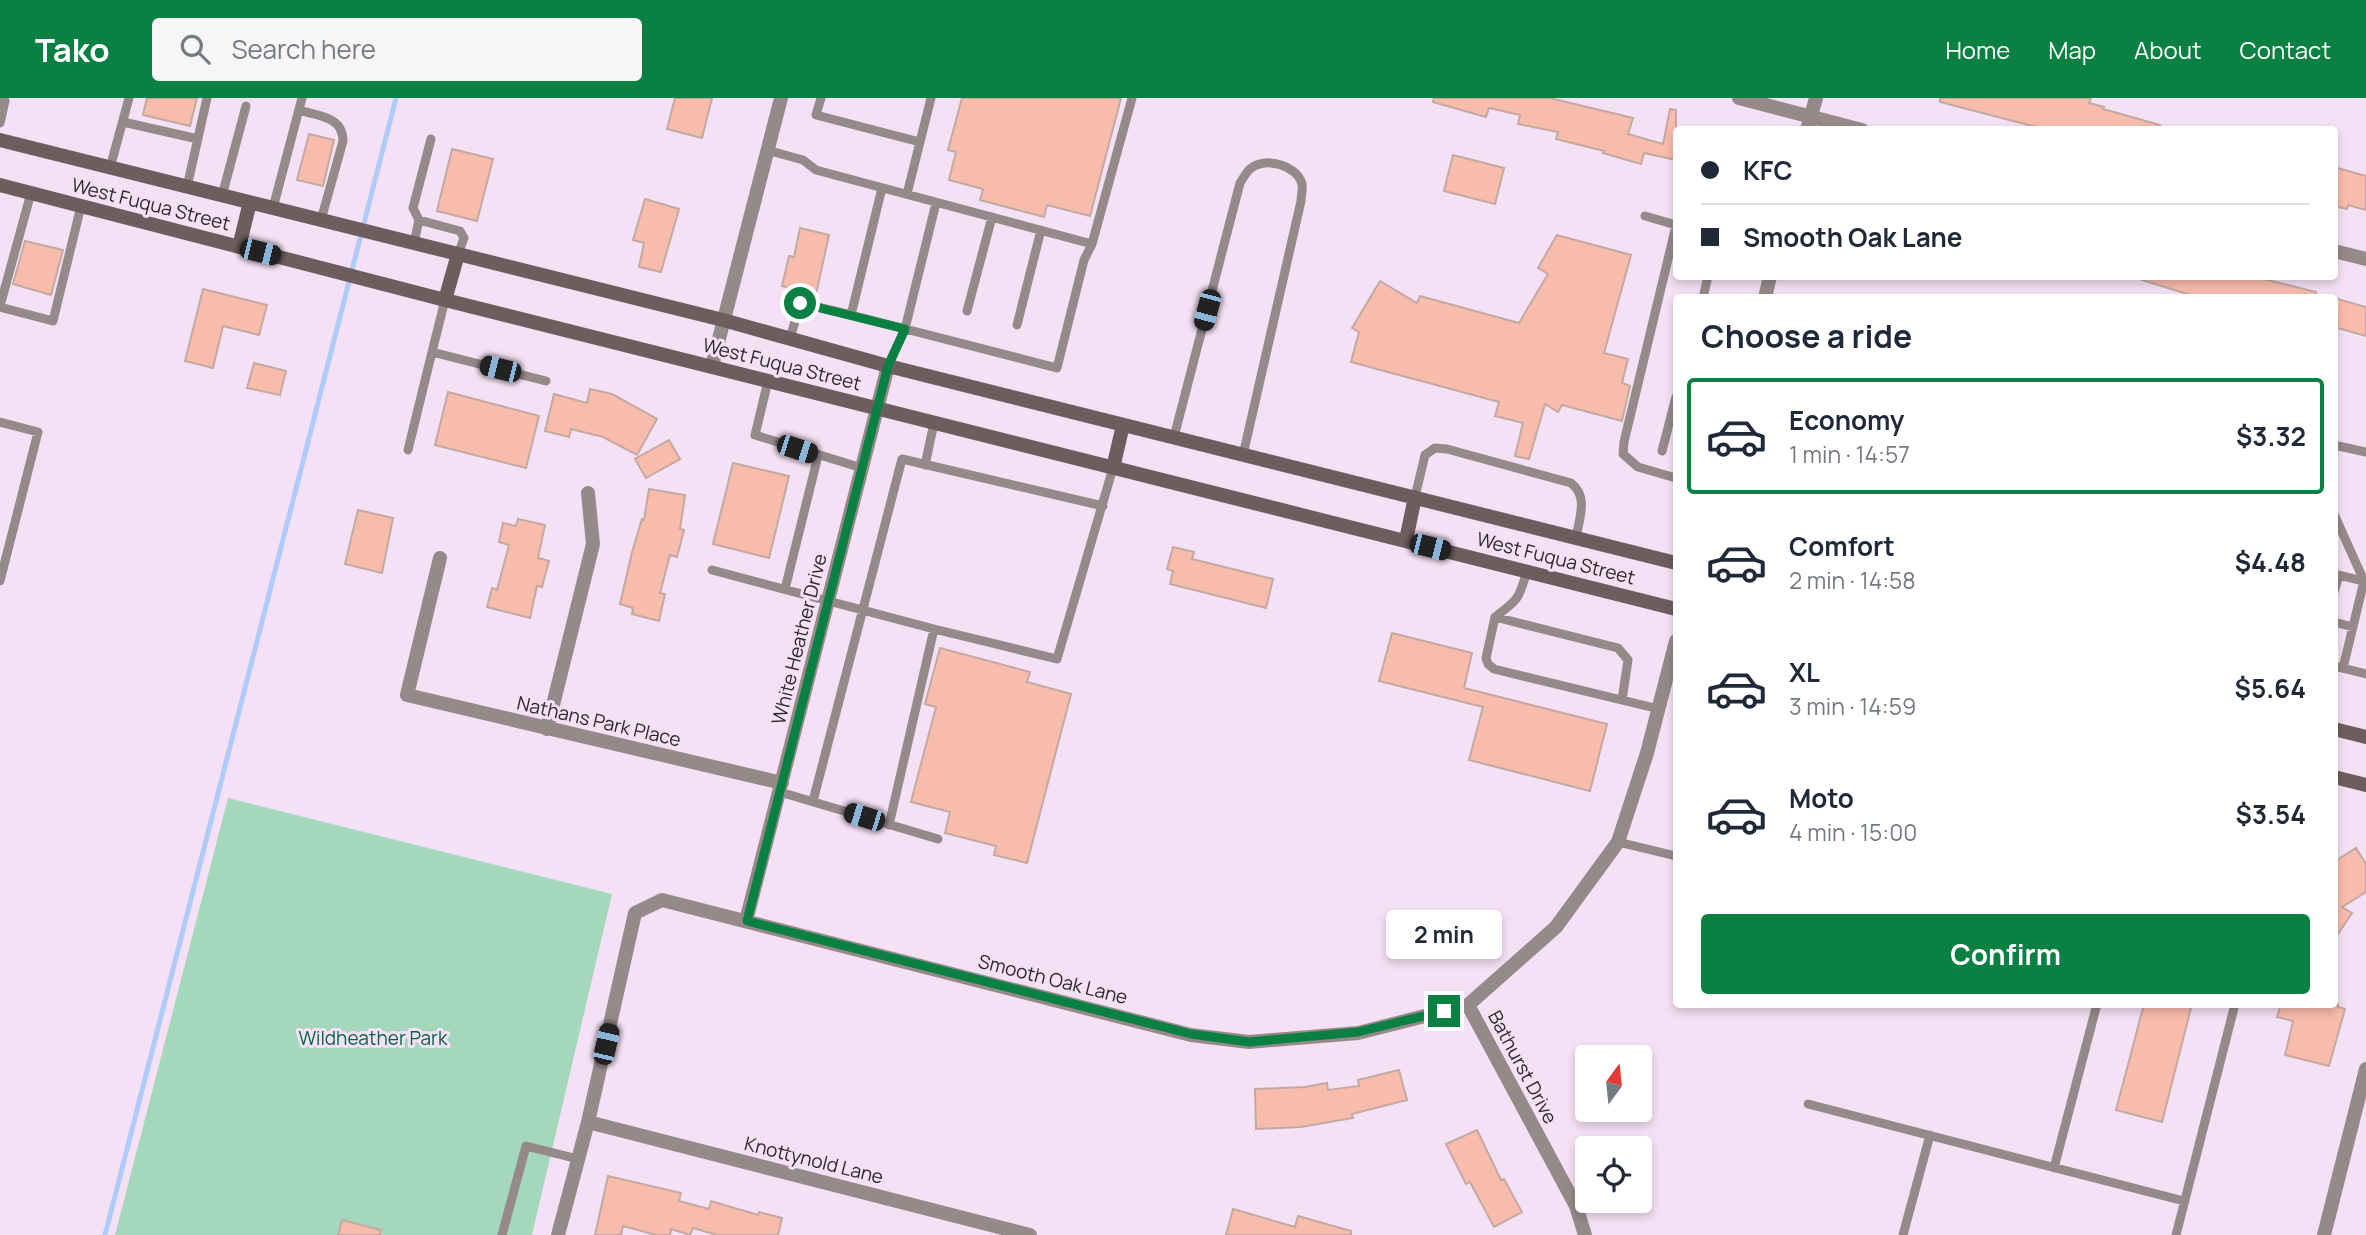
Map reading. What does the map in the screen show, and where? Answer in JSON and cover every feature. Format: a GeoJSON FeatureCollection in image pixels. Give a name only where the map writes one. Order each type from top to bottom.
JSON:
{"type":"FeatureCollection","features":[{"type":"Feature","properties":{"kind":"main road","name":"West Fuqua Street"},"geometry":{"type":"LineString","coordinates":[[0,140],[723,320],[888,366],[1673,562]]}},
{"type":"Feature","properties":{"kind":"main road","name":"West Fuqua Street"},"geometry":{"type":"LineString","coordinates":[[0,185],[444,300],[1673,608]]}},
{"type":"Feature","properties":{"kind":"main road"},"geometry":{"type":"LineString","coordinates":[[239,247],[250,202]]}},
{"type":"Feature","properties":{"kind":"main road"},"geometry":{"type":"LineString","coordinates":[[444,300],[458,254]]}},
{"type":"Feature","properties":{"kind":"main road"},"geometry":{"type":"LineString","coordinates":[[1113,468],[1123,425]]}},
{"type":"Feature","properties":{"kind":"main road"},"geometry":{"type":"LineString","coordinates":[[1406,540],[1415,497]]}},
{"type":"Feature","properties":{"kind":"main road"},"geometry":{"type":"LineString","coordinates":[[2338,730],[2366,737]]}},
{"type":"Feature","properties":{"kind":"main road"},"geometry":{"type":"LineString","coordinates":[[2338,778],[2366,785]]}},
{"type":"Feature","properties":{"kind":"street"},"geometry":{"type":"LineString","coordinates":[[712,366],[781,98]]}},
{"type":"Feature","properties":{"kind":"street"},"geometry":{"type":"LineString","coordinates":[[1739,98],[1809,123],[1832,126]]}},
{"type":"Feature","properties":{"kind":"street"},"geometry":{"type":"LineString","coordinates":[[1809,123],[1816,98]]}},
{"type":"Feature","properties":{"kind":"street"},"geometry":{"type":"LineString","coordinates":[[2338,252],[2366,259]]}},
{"type":"Feature","properties":{"kind":"street","name":"White Heather Drive"},"geometry":{"type":"LineString","coordinates":[[747,921],[888,366]]}},
{"type":"Feature","properties":{"kind":"street"},"geometry":{"type":"LineString","coordinates":[[547,729],[593,544],[588,493]]}},
{"type":"Feature","properties":{"kind":"street","name":"Nathans Park Place"},"geometry":{"type":"LineString","coordinates":[[440,558],[407,695],[781,787]]}},
{"type":"Feature","properties":{"kind":"street","name":"Bathurst Drive"},"geometry":{"type":"LineString","coordinates":[[1585,1235],[1576,1206],[1468,1005],[1556,926],[1618,842],[1647,753],[1673,653]]}},
{"type":"Feature","properties":{"kind":"street","name":"Smooth Oak Lane"},"geometry":{"type":"LineString","coordinates":[[588,1122],[635,913],[662,900],[1191,1034],[1249,1042],[1358,1032],[1468,1005]]}},
{"type":"Feature","properties":{"kind":"street"},"geometry":{"type":"LineString","coordinates":[[2324,1235],[2366,1069]]}},
{"type":"Feature","properties":{"kind":"street"},"geometry":{"type":"LineString","coordinates":[[558,1235],[588,1122]]}},
{"type":"Feature","properties":{"kind":"street","name":"Knottynold Lane"},"geometry":{"type":"LineString","coordinates":[[588,1122],[1030,1235]]}},
{"type":"Feature","properties":{"kind":"lane"},"geometry":{"type":"LineString","coordinates":[[110,168],[129,98]]}},
{"type":"Feature","properties":{"kind":"lane"},"geometry":{"type":"LineString","coordinates":[[187,187],[207,98]]}},
{"type":"Feature","properties":{"kind":"lane"},"geometry":{"type":"LineString","coordinates":[[273,208],[302,98]]}},
{"type":"Feature","properties":{"kind":"lane"},"geometry":{"type":"LineString","coordinates":[[821,98],[816,115],[920,142]]}},
{"type":"Feature","properties":{"kind":"lane"},"geometry":{"type":"LineString","coordinates":[[907,194],[931,98]]}},
{"type":"Feature","properties":{"kind":"lane"},"geometry":{"type":"LineString","coordinates":[[790,339],[800,303],[1057,368],[1084,260],[1092,244],[1132,98]]}},
{"type":"Feature","properties":{"kind":"lane"},"geometry":{"type":"LineString","coordinates":[[0,99],[5,101],[0,122]]}},
{"type":"Feature","properties":{"kind":"lane"},"geometry":{"type":"LineString","coordinates":[[222,196],[246,106]]}},
{"type":"Feature","properties":{"kind":"lane"},"geometry":{"type":"LineString","coordinates":[[299,110],[331,119],[340,125],[343,131],[343,141],[321,220]]}},
{"type":"Feature","properties":{"kind":"lane"},"geometry":{"type":"LineString","coordinates":[[123,122],[198,139]]}},
{"type":"Feature","properties":{"kind":"lane"},"geometry":{"type":"LineString","coordinates":[[414,243],[419,220],[413,208],[431,139]]}},
{"type":"Feature","properties":{"kind":"lane"},"geometry":{"type":"LineString","coordinates":[[767,150],[803,160],[816,170],[1092,244]]}},
{"type":"Feature","properties":{"kind":"lane"},"geometry":{"type":"LineString","coordinates":[[1174,437],[1240,183],[1250,168],[1263,162],[1278,165],[1292,169],[1302,183],[1301,201],[1243,454]]}},
{"type":"Feature","properties":{"kind":"lane"},"geometry":{"type":"LineString","coordinates":[[851,315],[881,188]]}},
{"type":"Feature","properties":{"kind":"lane"},"geometry":{"type":"LineString","coordinates":[[31,193],[0,307],[53,321],[81,206]]}},
{"type":"Feature","properties":{"kind":"lane"},"geometry":{"type":"LineString","coordinates":[[888,366],[905,329],[936,203]]}},
{"type":"Feature","properties":{"kind":"lane"},"geometry":{"type":"LineString","coordinates":[[1646,216],[1673,225]]}},
{"type":"Feature","properties":{"kind":"lane"},"geometry":{"type":"LineString","coordinates":[[967,311],[992,217]]}},
{"type":"Feature","properties":{"kind":"lane"},"geometry":{"type":"LineString","coordinates":[[419,220],[460,230],[464,238],[458,254]]}},
{"type":"Feature","properties":{"kind":"lane"},"geometry":{"type":"LineString","coordinates":[[1017,325],[1041,230]]}},
{"type":"Feature","properties":{"kind":"lane"},"geometry":{"type":"LineString","coordinates":[[1673,238],[1623,454],[1638,467],[1673,477]]}},
{"type":"Feature","properties":{"kind":"lane"},"geometry":{"type":"LineString","coordinates":[[408,450],[444,300]]}},
{"type":"Feature","properties":{"kind":"lane"},"geometry":{"type":"LineString","coordinates":[[432,352],[546,381]]}},
{"type":"Feature","properties":{"kind":"lane"},"geometry":{"type":"LineString","coordinates":[[768,381],[755,435],[862,468]]}},
{"type":"Feature","properties":{"kind":"lane"},"geometry":{"type":"LineString","coordinates":[[1662,452],[1673,410]]}},
{"type":"Feature","properties":{"kind":"lane"},"geometry":{"type":"LineString","coordinates":[[0,422],[38,432],[0,581]]}},
{"type":"Feature","properties":{"kind":"lane"},"geometry":{"type":"LineString","coordinates":[[925,465],[934,423]]}},
{"type":"Feature","properties":{"kind":"lane"},"geometry":{"type":"LineString","coordinates":[[2338,446],[2366,452]]}},
{"type":"Feature","properties":{"kind":"lane"},"geometry":{"type":"LineString","coordinates":[[1415,497],[1425,455],[1435,448],[1447,449],[1571,483],[1583,499],[1576,538]]}},
{"type":"Feature","properties":{"kind":"lane"},"geometry":{"type":"LineString","coordinates":[[785,589],[818,456]]}},
{"type":"Feature","properties":{"kind":"lane"},"geometry":{"type":"LineString","coordinates":[[813,801],[902,459],[1103,506]]}},
{"type":"Feature","properties":{"kind":"lane"},"geometry":{"type":"LineString","coordinates":[[712,570],[1057,659],[1113,468]]}},
{"type":"Feature","properties":{"kind":"lane"},"geometry":{"type":"LineString","coordinates":[[2338,523],[2365,582],[2339,667],[2366,674]]}},
{"type":"Feature","properties":{"kind":"lane"},"geometry":{"type":"LineString","coordinates":[[1527,571],[1519,597],[1513,605],[1495,617],[1486,658],[1488,664],[1494,669],[1659,709]]}},
{"type":"Feature","properties":{"kind":"lane"},"geometry":{"type":"LineString","coordinates":[[2338,578],[2339,575],[2365,582]]}},
{"type":"Feature","properties":{"kind":"lane"},"geometry":{"type":"LineString","coordinates":[[1495,617],[1618,648],[1628,660],[1622,701]]}},
{"type":"Feature","properties":{"kind":"lane"},"geometry":{"type":"LineString","coordinates":[[2338,623],[2353,627]]}},
{"type":"Feature","properties":{"kind":"lane"},"geometry":{"type":"LineString","coordinates":[[889,825],[934,629]]}},
{"type":"Feature","properties":{"kind":"lane"},"geometry":{"type":"LineString","coordinates":[[781,787],[813,801],[938,839]]}},
{"type":"Feature","properties":{"kind":"lane"},"geometry":{"type":"LineString","coordinates":[[1618,842],[1673,855]]}},
{"type":"Feature","properties":{"kind":"lane"},"geometry":{"type":"LineString","coordinates":[[2054,1168],[2096,1008]]}},
{"type":"Feature","properties":{"kind":"lane"},"geometry":{"type":"LineString","coordinates":[[2176,1235],[2234,1008]]}},
{"type":"Feature","properties":{"kind":"lane"},"geometry":{"type":"LineString","coordinates":[[1808,1104],[2184,1201]]}},
{"type":"Feature","properties":{"kind":"lane"},"geometry":{"type":"LineString","coordinates":[[1903,1235],[1930,1135]]}},
{"type":"Feature","properties":{"kind":"lane"},"geometry":{"type":"LineString","coordinates":[[502,1235],[526,1146],[578,1159]]}},
{"type":"Feature","properties":{"kind":"green space","name":"Wildheather Park"},"geometry":{"type":"Polygon","coordinates":[[[228,798],[612,894],[532,1235],[115,1235],[228,798]]]}},
{"type":"Feature","properties":{"kind":"building"},"geometry":{"type":"Polygon","coordinates":[[[147,98],[197,98],[190,126],[143,115],[147,98]]]}},
{"type":"Feature","properties":{"kind":"building"},"geometry":{"type":"Polygon","coordinates":[[[675,98],[712,98],[702,138],[667,129],[675,98]]]}},
{"type":"Feature","properties":{"kind":"building"},"geometry":{"type":"Polygon","coordinates":[[[962,98],[1121,98],[1090,216],[1047,205],[1044,217],[980,200],[983,189],[949,180],[956,152],[948,150],[962,98]]]}},
{"type":"Feature","properties":{"kind":"building"},"geometry":{"type":"Polygon","coordinates":[[[1434,98],[1550,98],[1633,118],[1628,134],[1663,144],[1670,109],[1676,110],[1673,159],[1644,153],[1641,164],[1556,139],[1558,132],[1518,124],[1520,115],[1489,108],[1486,117],[1433,102],[1434,98]]]}},
{"type":"Feature","properties":{"kind":"building"},"geometry":{"type":"Polygon","coordinates":[[[1940,98],[2091,98],[2089,103],[2104,107],[2103,109],[2160,125],[2033,126],[1940,102],[1940,98]]]}},
{"type":"Feature","properties":{"kind":"building"},"geometry":{"type":"Polygon","coordinates":[[[309,134],[334,140],[323,186],[297,180],[309,134]]]}},
{"type":"Feature","properties":{"kind":"building"},"geometry":{"type":"Polygon","coordinates":[[[452,149],[493,159],[477,221],[437,211],[452,149]]]}},
{"type":"Feature","properties":{"kind":"building"},"geometry":{"type":"Polygon","coordinates":[[[1453,155],[1504,168],[1495,204],[1444,191],[1453,155]]]}},
{"type":"Feature","properties":{"kind":"building"},"geometry":{"type":"Polygon","coordinates":[[[2338,168],[2366,176],[2366,210],[2348,205],[2347,209],[2338,207],[2338,168]]]}},
{"type":"Feature","properties":{"kind":"building"},"geometry":{"type":"Polygon","coordinates":[[[645,199],[679,209],[661,272],[639,267],[644,243],[633,240],[645,199]]]}},
{"type":"Feature","properties":{"kind":"building"},"geometry":{"type":"Polygon","coordinates":[[[800,228],[829,235],[816,294],[782,286],[789,256],[794,257],[800,228]]]}},
{"type":"Feature","properties":{"kind":"building"},"geometry":{"type":"Polygon","coordinates":[[[1557,235],[1631,255],[1604,353],[1628,359],[1622,383],[1630,386],[1622,421],[1562,405],[1558,412],[1545,404],[1529,459],[1515,456],[1523,423],[1495,416],[1499,402],[1351,362],[1359,332],[1352,328],[1380,281],[1417,303],[1420,296],[1519,323],[1548,274],[1538,268],[1557,235]]]}},
{"type":"Feature","properties":{"kind":"building"},"geometry":{"type":"Polygon","coordinates":[[[25,241],[63,250],[51,295],[13,284],[25,241]]]}},
{"type":"Feature","properties":{"kind":"building"},"geometry":{"type":"Polygon","coordinates":[[[2142,280],[2268,280],[2316,292],[2316,294],[2187,294],[2142,280]]]}},
{"type":"Feature","properties":{"kind":"building"},"geometry":{"type":"Polygon","coordinates":[[[203,289],[267,305],[259,335],[223,326],[213,368],[185,361],[203,289]]]}},
{"type":"Feature","properties":{"kind":"building"},"geometry":{"type":"Polygon","coordinates":[[[2338,299],[2366,307],[2366,336],[2338,328],[2338,299]]]}},
{"type":"Feature","properties":{"kind":"building"},"geometry":{"type":"Polygon","coordinates":[[[254,363],[286,371],[280,395],[247,388],[254,363]]]}},
{"type":"Feature","properties":{"kind":"building"},"geometry":{"type":"Polygon","coordinates":[[[590,389],[612,394],[657,419],[637,455],[603,437],[571,429],[569,437],[545,431],[554,394],[587,403],[590,389]]]}},
{"type":"Feature","properties":{"kind":"building"},"geometry":{"type":"Polygon","coordinates":[[[448,392],[539,416],[526,468],[435,445],[448,392]]]}},
{"type":"Feature","properties":{"kind":"building"},"geometry":{"type":"Polygon","coordinates":[[[669,440],[680,459],[646,478],[635,459],[669,440]]]}},
{"type":"Feature","properties":{"kind":"building"},"geometry":{"type":"Polygon","coordinates":[[[733,463],[789,476],[769,558],[713,544],[733,463]]]}},
{"type":"Feature","properties":{"kind":"building"},"geometry":{"type":"Polygon","coordinates":[[[649,489],[685,495],[680,529],[684,530],[677,557],[670,555],[660,593],[665,594],[659,621],[632,614],[633,608],[620,604],[632,552],[642,519],[644,520],[649,489]]]}},
{"type":"Feature","properties":{"kind":"building"},"geometry":{"type":"Polygon","coordinates":[[[358,510],[393,518],[382,573],[345,564],[358,510]]]}},
{"type":"Feature","properties":{"kind":"building"},"geometry":{"type":"Polygon","coordinates":[[[518,519],[545,525],[538,558],[549,561],[542,587],[537,586],[530,618],[487,607],[492,588],[497,590],[509,545],[499,542],[503,523],[516,526],[518,519]]]}},
{"type":"Feature","properties":{"kind":"building"},"geometry":{"type":"Polygon","coordinates":[[[1173,547],[1194,552],[1192,559],[1273,579],[1266,608],[1170,584],[1173,571],[1167,569],[1173,547]]]}},
{"type":"Feature","properties":{"kind":"building"},"geometry":{"type":"Polygon","coordinates":[[[1392,633],[1472,653],[1464,688],[1607,724],[1590,791],[1469,760],[1483,707],[1379,681],[1392,633]]]}},
{"type":"Feature","properties":{"kind":"building"},"geometry":{"type":"Polygon","coordinates":[[[940,648],[1030,672],[1027,682],[1071,694],[1027,863],[994,855],[996,846],[945,833],[950,812],[911,802],[936,707],[925,704],[940,648]]]}},
{"type":"Feature","properties":{"kind":"building"},"geometry":{"type":"Polygon","coordinates":[[[2356,848],[2366,864],[2366,892],[2342,907],[2352,913],[2338,934],[2338,859],[2356,848]]]}},
{"type":"Feature","properties":{"kind":"building"},"geometry":{"type":"Polygon","coordinates":[[[2143,1008],[2191,1008],[2162,1122],[2116,1110],[2143,1008]]]}},
{"type":"Feature","properties":{"kind":"building"},"geometry":{"type":"Polygon","coordinates":[[[2280,1008],[2345,1009],[2329,1066],[2285,1055],[2293,1021],[2277,1017],[2280,1008]]]}},
{"type":"Feature","properties":{"kind":"building"},"geometry":{"type":"Polygon","coordinates":[[[1399,1070],[1407,1100],[1352,1114],[1353,1118],[1301,1127],[1256,1129],[1255,1089],[1305,1087],[1327,1083],[1328,1090],[1359,1086],[1358,1080],[1399,1070]]]}},
{"type":"Feature","properties":{"kind":"building"},"geometry":{"type":"Polygon","coordinates":[[[1477,1130],[1501,1180],[1504,1179],[1522,1212],[1494,1227],[1470,1182],[1466,1184],[1446,1144],[1477,1130]]]}},
{"type":"Feature","properties":{"kind":"building"},"geometry":{"type":"Polygon","coordinates":[[[608,1176],[681,1193],[679,1201],[709,1209],[711,1201],[758,1215],[759,1212],[782,1218],[778,1235],[717,1235],[693,1228],[690,1235],[671,1229],[670,1235],[656,1235],[623,1226],[621,1235],[595,1235],[608,1176]]]}},
{"type":"Feature","properties":{"kind":"building"},"geometry":{"type":"Polygon","coordinates":[[[1233,1209],[1295,1227],[1298,1216],[1351,1231],[1351,1235],[1226,1235],[1233,1209]]]}},
{"type":"Feature","properties":{"kind":"building"},"geometry":{"type":"Polygon","coordinates":[[[342,1220],[381,1230],[380,1235],[338,1235],[342,1220]]]}},
{"type":"Feature","properties":{"kind":"waterway"},"geometry":{"type":"LineString","coordinates":[[105,1235],[396,98]]}},
{"type":"Feature","properties":{"kind":"route"},"geometry":{"type":"LineString","coordinates":[[800,303],[905,329],[888,366],[747,921],[1191,1034],[1249,1042],[1358,1032],[1444,1011]]}}]}
